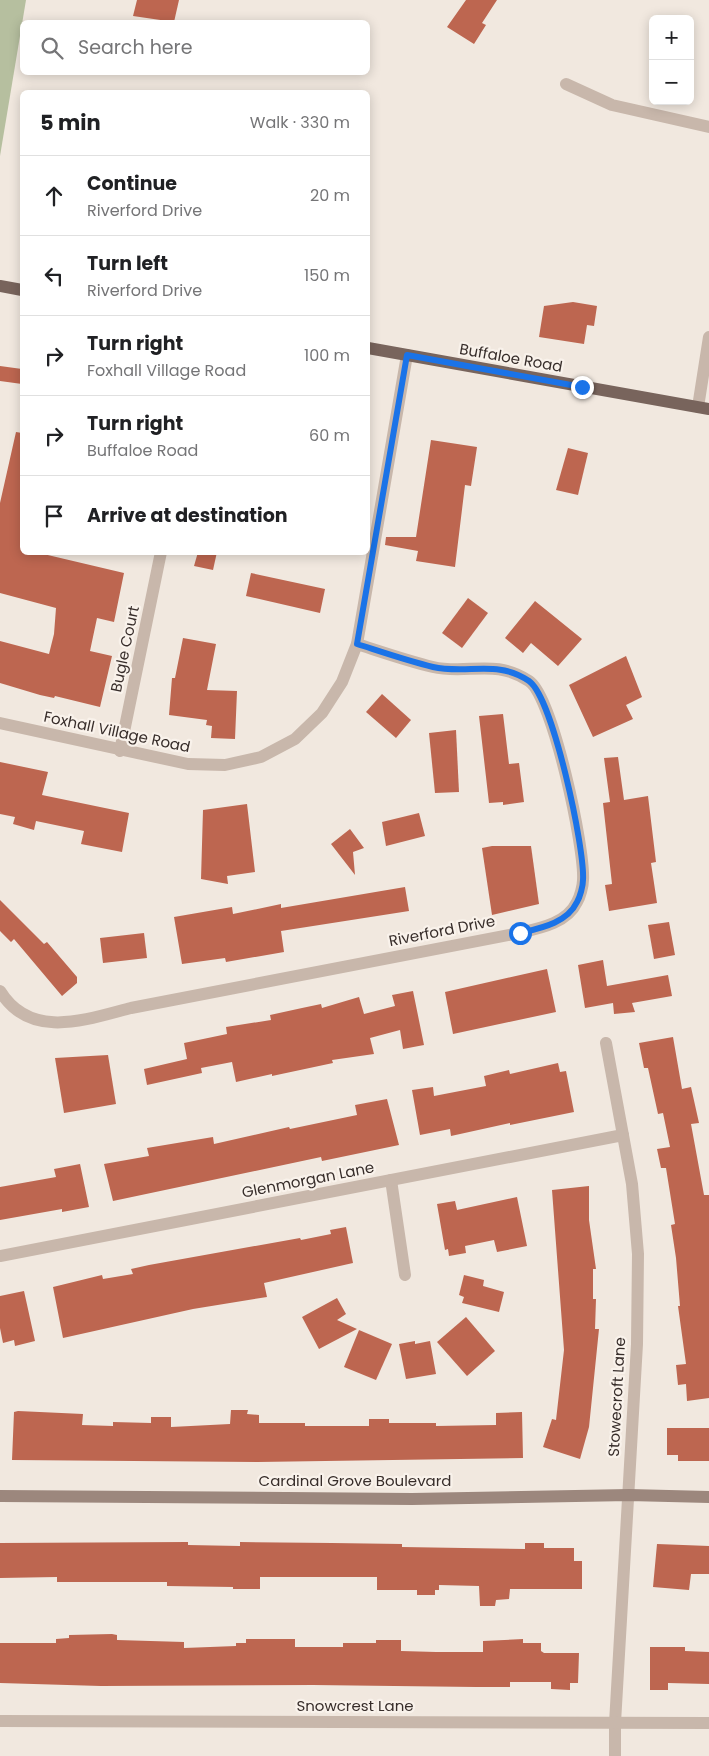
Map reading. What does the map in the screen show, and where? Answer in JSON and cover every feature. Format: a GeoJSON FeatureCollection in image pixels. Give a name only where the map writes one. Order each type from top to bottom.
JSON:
{"type":"FeatureCollection","features":[{"type":"Feature","properties":{"kind":"main road"},"geometry":{"type":"LineString","coordinates":[[0,286],[20,290]]}},
{"type":"Feature","properties":{"kind":"main road","name":"Buffaloe Road"},"geometry":{"type":"LineString","coordinates":[[370,348],[703,408]]}},
{"type":"Feature","properties":{"kind":"street"},"geometry":{"type":"LineString","coordinates":[[566,84],[612,105],[709,127]]}},
{"type":"Feature","properties":{"kind":"street"},"geometry":{"type":"LineString","coordinates":[[703,408],[709,338]]}},
{"type":"Feature","properties":{"kind":"street","name":"Foxhall Village Road"},"geometry":{"type":"LineString","coordinates":[[0,723],[120,751],[188,764],[225,765],[261,757],[295,739],[322,713],[342,682],[357,644],[407,355]]}},
{"type":"Feature","properties":{"kind":"street","name":"Bugle Court"},"geometry":{"type":"LineString","coordinates":[[120,751],[160,555]]}},
{"type":"Feature","properties":{"kind":"street","name":"Riverford Drive"},"geometry":{"type":"LineString","coordinates":[[0,991],[8,1004],[26,1018],[51,1022],[78,1022],[150,1004],[520,933],[565,918],[578,902],[583,880],[579,850],[554,729],[531,682],[516,674],[492,667],[435,668],[357,644]]}},
{"type":"Feature","properties":{"kind":"street","name":"Stowecroft Lane"},"geometry":{"type":"LineString","coordinates":[[606,1043],[632,1184],[638,1254],[638,1344],[615,1723],[615,1756]]}},
{"type":"Feature","properties":{"kind":"street","name":"Glenmorgan Lane"},"geometry":{"type":"LineString","coordinates":[[0,1256],[623,1135]]}},
{"type":"Feature","properties":{"kind":"street"},"geometry":{"type":"LineString","coordinates":[[391,1180],[405,1275]]}},
{"type":"Feature","properties":{"kind":"street","name":"Cardinal Grove Boulevard"},"geometry":{"type":"LineString","coordinates":[[0,1496],[412,1499],[629,1495],[709,1497]]}},
{"type":"Feature","properties":{"kind":"street","name":"Snowcrest Lane"},"geometry":{"type":"LineString","coordinates":[[0,1721],[709,1723]]}},
{"type":"Feature","properties":{"kind":"green space"},"geometry":{"type":"Polygon","coordinates":[[[0,0],[26,0],[23,20],[20,20],[20,36],[0,156],[0,0]]]}},
{"type":"Feature","properties":{"kind":"building"},"geometry":{"type":"Polygon","coordinates":[[[137,0],[179,0],[174,20],[133,16],[137,0]]]}},
{"type":"Feature","properties":{"kind":"building"},"geometry":{"type":"Polygon","coordinates":[[[466,0],[497,0],[482,23],[486,25],[474,44],[447,27],[466,0]]]}},
{"type":"Feature","properties":{"kind":"building"},"geometry":{"type":"Polygon","coordinates":[[[573,302],[597,306],[594,326],[587,325],[584,344],[539,337],[544,306],[573,302]]]}},
{"type":"Feature","properties":{"kind":"building"},"geometry":{"type":"Polygon","coordinates":[[[0,366],[20,369],[20,384],[0,381],[0,366]]]}},
{"type":"Feature","properties":{"kind":"building"},"geometry":{"type":"Polygon","coordinates":[[[16,432],[20,433],[20,555],[48,555],[124,573],[114,622],[97,618],[90,651],[112,656],[100,707],[55,696],[54,698],[40,695],[0,683],[0,641],[49,654],[54,634],[56,608],[0,593],[0,503],[16,432]]]}},
{"type":"Feature","properties":{"kind":"building"},"geometry":{"type":"Polygon","coordinates":[[[431,440],[477,447],[471,486],[465,485],[455,567],[416,561],[418,551],[385,545],[386,537],[416,537],[431,440]]]}},
{"type":"Feature","properties":{"kind":"building"},"geometry":{"type":"Polygon","coordinates":[[[568,448],[588,453],[578,495],[556,490],[568,448]]]}},
{"type":"Feature","properties":{"kind":"building"},"geometry":{"type":"Polygon","coordinates":[[[197,555],[216,555],[213,570],[194,566],[197,555]]]}},
{"type":"Feature","properties":{"kind":"building"},"geometry":{"type":"Polygon","coordinates":[[[251,573],[325,589],[320,613],[246,596],[251,573]]]}},
{"type":"Feature","properties":{"kind":"building"},"geometry":{"type":"Polygon","coordinates":[[[468,598],[488,613],[462,648],[442,633],[468,598]]]}},
{"type":"Feature","properties":{"kind":"building"},"geometry":{"type":"Polygon","coordinates":[[[535,601],[582,639],[558,666],[531,643],[523,653],[505,638],[535,601]]]}},
{"type":"Feature","properties":{"kind":"building"},"geometry":{"type":"Polygon","coordinates":[[[183,638],[216,644],[207,690],[237,691],[235,739],[211,738],[212,726],[206,725],[207,720],[169,715],[172,678],[175,678],[183,638]]]}},
{"type":"Feature","properties":{"kind":"building"},"geometry":{"type":"Polygon","coordinates":[[[626,656],[642,697],[626,705],[633,719],[593,737],[569,685],[626,656]]]}},
{"type":"Feature","properties":{"kind":"building"},"geometry":{"type":"Polygon","coordinates":[[[382,694],[411,720],[396,738],[366,712],[382,694]]]}},
{"type":"Feature","properties":{"kind":"building"},"geometry":{"type":"Polygon","coordinates":[[[503,714],[509,764],[519,763],[524,802],[503,805],[503,802],[489,803],[479,716],[503,714]]]}},
{"type":"Feature","properties":{"kind":"building"},"geometry":{"type":"Polygon","coordinates":[[[456,730],[459,792],[435,793],[429,733],[456,730]]]}},
{"type":"Feature","properties":{"kind":"building"},"geometry":{"type":"Polygon","coordinates":[[[618,757],[624,800],[648,796],[656,862],[651,863],[657,903],[609,911],[605,885],[612,884],[603,803],[610,802],[604,758],[618,757]]]}},
{"type":"Feature","properties":{"kind":"building"},"geometry":{"type":"Polygon","coordinates":[[[0,762],[48,772],[42,795],[129,813],[122,852],[81,844],[84,831],[36,821],[34,830],[13,824],[15,817],[0,814],[0,762]]]}},
{"type":"Feature","properties":{"kind":"building"},"geometry":{"type":"Polygon","coordinates":[[[247,804],[255,872],[227,876],[228,884],[201,879],[203,810],[247,804]]]}},
{"type":"Feature","properties":{"kind":"building"},"geometry":{"type":"Polygon","coordinates":[[[419,813],[425,836],[386,846],[382,822],[419,813]]]}},
{"type":"Feature","properties":{"kind":"building"},"geometry":{"type":"Polygon","coordinates":[[[350,829],[364,848],[353,852],[355,875],[331,844],[350,829]]]}},
{"type":"Feature","properties":{"kind":"building"},"geometry":{"type":"Polygon","coordinates":[[[492,846],[531,846],[539,904],[492,915],[482,848],[492,846]]]}},
{"type":"Feature","properties":{"kind":"building"},"geometry":{"type":"Polygon","coordinates":[[[405,887],[409,911],[281,931],[284,952],[226,962],[225,958],[182,964],[174,917],[232,907],[233,914],[281,904],[281,908],[405,887]]]}},
{"type":"Feature","properties":{"kind":"building"},"geometry":{"type":"Polygon","coordinates":[[[0,900],[44,944],[47,942],[77,977],[77,983],[62,996],[14,939],[11,942],[0,931],[0,900]]]}},
{"type":"Feature","properties":{"kind":"building"},"geometry":{"type":"Polygon","coordinates":[[[669,922],[675,955],[654,959],[648,925],[669,922]]]}},
{"type":"Feature","properties":{"kind":"building"},"geometry":{"type":"Polygon","coordinates":[[[144,933],[147,958],[103,963],[100,938],[144,933]]]}},
{"type":"Feature","properties":{"kind":"building"},"geometry":{"type":"Polygon","coordinates":[[[603,960],[607,986],[668,975],[672,996],[632,1003],[635,1012],[614,1014],[613,1003],[585,1008],[578,965],[603,960]]]}},
{"type":"Feature","properties":{"kind":"building"},"geometry":{"type":"Polygon","coordinates":[[[547,969],[556,1012],[453,1034],[445,992],[547,969]]]}},
{"type":"Feature","properties":{"kind":"building"},"geometry":{"type":"Polygon","coordinates":[[[413,991],[424,1045],[403,1049],[400,1030],[370,1038],[374,1054],[332,1060],[333,1063],[236,1082],[232,1062],[201,1068],[202,1073],[147,1085],[144,1069],[187,1059],[184,1043],[227,1034],[226,1027],[271,1020],[270,1015],[321,1004],[322,1008],[359,997],[364,1014],[395,1006],[392,995],[413,991]]]}},
{"type":"Feature","properties":{"kind":"building"},"geometry":{"type":"Polygon","coordinates":[[[673,1037],[682,1089],[691,1087],[699,1123],[691,1124],[704,1195],[709,1195],[709,1398],[687,1401],[686,1384],[678,1385],[676,1365],[686,1364],[678,1306],[680,1306],[676,1258],[671,1225],[675,1224],[666,1168],[661,1168],[657,1149],[670,1147],[663,1113],[658,1114],[648,1068],[644,1068],[639,1043],[673,1037]]]}},
{"type":"Feature","properties":{"kind":"building"},"geometry":{"type":"Polygon","coordinates":[[[108,1055],[116,1104],[64,1113],[55,1058],[108,1055]]]}},
{"type":"Feature","properties":{"kind":"building"},"geometry":{"type":"Polygon","coordinates":[[[558,1063],[560,1072],[566,1071],[574,1112],[451,1136],[450,1129],[420,1135],[412,1090],[433,1087],[434,1096],[486,1086],[484,1076],[509,1070],[510,1074],[558,1063]]]}},
{"type":"Feature","properties":{"kind":"building"},"geometry":{"type":"Polygon","coordinates":[[[387,1099],[399,1145],[322,1161],[321,1157],[113,1201],[104,1164],[149,1156],[147,1148],[213,1137],[214,1144],[289,1127],[290,1129],[357,1115],[355,1105],[387,1099]]]}},
{"type":"Feature","properties":{"kind":"building"},"geometry":{"type":"Polygon","coordinates":[[[80,1164],[89,1207],[62,1212],[62,1209],[0,1220],[0,1187],[56,1177],[54,1169],[80,1164]]]}},
{"type":"Feature","properties":{"kind":"building"},"geometry":{"type":"Polygon","coordinates":[[[589,1186],[589,1220],[596,1269],[593,1269],[593,1299],[596,1299],[595,1329],[599,1329],[589,1427],[580,1459],[543,1447],[552,1419],[556,1420],[564,1350],[552,1190],[589,1186]]]}},
{"type":"Feature","properties":{"kind":"building"},"geometry":{"type":"Polygon","coordinates":[[[517,1197],[527,1246],[497,1252],[494,1240],[465,1246],[466,1253],[449,1256],[448,1249],[445,1250],[437,1204],[455,1201],[457,1210],[517,1197]]]}},
{"type":"Feature","properties":{"kind":"building"},"geometry":{"type":"Polygon","coordinates":[[[346,1227],[353,1263],[264,1283],[267,1297],[193,1309],[63,1338],[53,1287],[102,1275],[103,1279],[133,1274],[131,1269],[149,1265],[331,1234],[330,1230],[346,1227]]]}},
{"type":"Feature","properties":{"kind":"building"},"geometry":{"type":"Polygon","coordinates":[[[464,1275],[484,1280],[483,1286],[504,1292],[499,1312],[462,1303],[464,1297],[459,1295],[464,1275]]]}},
{"type":"Feature","properties":{"kind":"building"},"geometry":{"type":"Polygon","coordinates":[[[24,1291],[35,1341],[15,1346],[14,1340],[3,1343],[0,1328],[0,1296],[24,1291]]]}},
{"type":"Feature","properties":{"kind":"building"},"geometry":{"type":"Polygon","coordinates":[[[337,1298],[346,1314],[337,1320],[357,1329],[319,1349],[302,1317],[337,1298]]]}},
{"type":"Feature","properties":{"kind":"building"},"geometry":{"type":"Polygon","coordinates":[[[466,1317],[495,1351],[467,1376],[437,1342],[466,1317]]]}},
{"type":"Feature","properties":{"kind":"building"},"geometry":{"type":"Polygon","coordinates":[[[359,1330],[392,1344],[376,1380],[344,1367],[359,1330]]]}},
{"type":"Feature","properties":{"kind":"building"},"geometry":{"type":"Polygon","coordinates":[[[415,1341],[415,1344],[430,1341],[436,1374],[406,1379],[399,1344],[415,1341]]]}},
{"type":"Feature","properties":{"kind":"building"},"geometry":{"type":"Polygon","coordinates":[[[231,1410],[248,1410],[247,1414],[259,1415],[259,1423],[305,1423],[305,1426],[369,1426],[369,1419],[389,1419],[389,1423],[436,1423],[436,1426],[496,1425],[496,1413],[522,1412],[523,1458],[258,1462],[12,1460],[14,1412],[18,1411],[83,1414],[82,1425],[113,1426],[113,1422],[151,1423],[151,1417],[171,1417],[171,1427],[230,1424],[231,1410]]]}},
{"type":"Feature","properties":{"kind":"building"},"geometry":{"type":"Polygon","coordinates":[[[667,1428],[709,1428],[709,1461],[678,1461],[678,1455],[667,1455],[667,1428]]]}},
{"type":"Feature","properties":{"kind":"building"},"geometry":{"type":"Polygon","coordinates":[[[188,1542],[188,1545],[240,1546],[240,1542],[332,1543],[402,1544],[402,1547],[525,1549],[525,1543],[544,1543],[544,1548],[574,1548],[574,1561],[582,1561],[582,1589],[510,1589],[509,1599],[496,1600],[495,1606],[480,1606],[479,1586],[439,1585],[439,1590],[435,1590],[435,1595],[417,1595],[417,1590],[377,1590],[377,1577],[260,1577],[260,1589],[167,1586],[167,1582],[57,1582],[57,1577],[0,1578],[0,1543],[188,1542]]]}},
{"type":"Feature","properties":{"kind":"building"},"geometry":{"type":"Polygon","coordinates":[[[657,1544],[709,1546],[709,1574],[691,1574],[689,1590],[653,1587],[657,1544]]]}},
{"type":"Feature","properties":{"kind":"building"},"geometry":{"type":"Polygon","coordinates":[[[69,1635],[117,1635],[117,1640],[184,1642],[184,1648],[236,1646],[236,1643],[246,1643],[246,1639],[295,1639],[295,1647],[343,1647],[343,1643],[376,1643],[376,1640],[401,1640],[401,1651],[436,1652],[483,1652],[483,1641],[523,1639],[523,1643],[541,1643],[541,1651],[544,1653],[579,1653],[578,1683],[570,1683],[570,1690],[551,1689],[551,1682],[510,1682],[510,1687],[313,1685],[101,1686],[0,1683],[0,1643],[56,1643],[56,1639],[69,1638],[69,1635]]]}},
{"type":"Feature","properties":{"kind":"building"},"geometry":{"type":"Polygon","coordinates":[[[650,1647],[685,1647],[685,1651],[709,1652],[709,1684],[668,1683],[668,1690],[650,1690],[650,1647]]]}},
{"type":"Feature","properties":{"kind":"route"},"geometry":{"type":"LineString","coordinates":[[520,933],[565,918],[578,902],[583,880],[567,782],[554,729],[544,705],[531,682],[516,674],[492,667],[468,669],[435,668],[357,644],[407,355],[582,387]]}}]}
